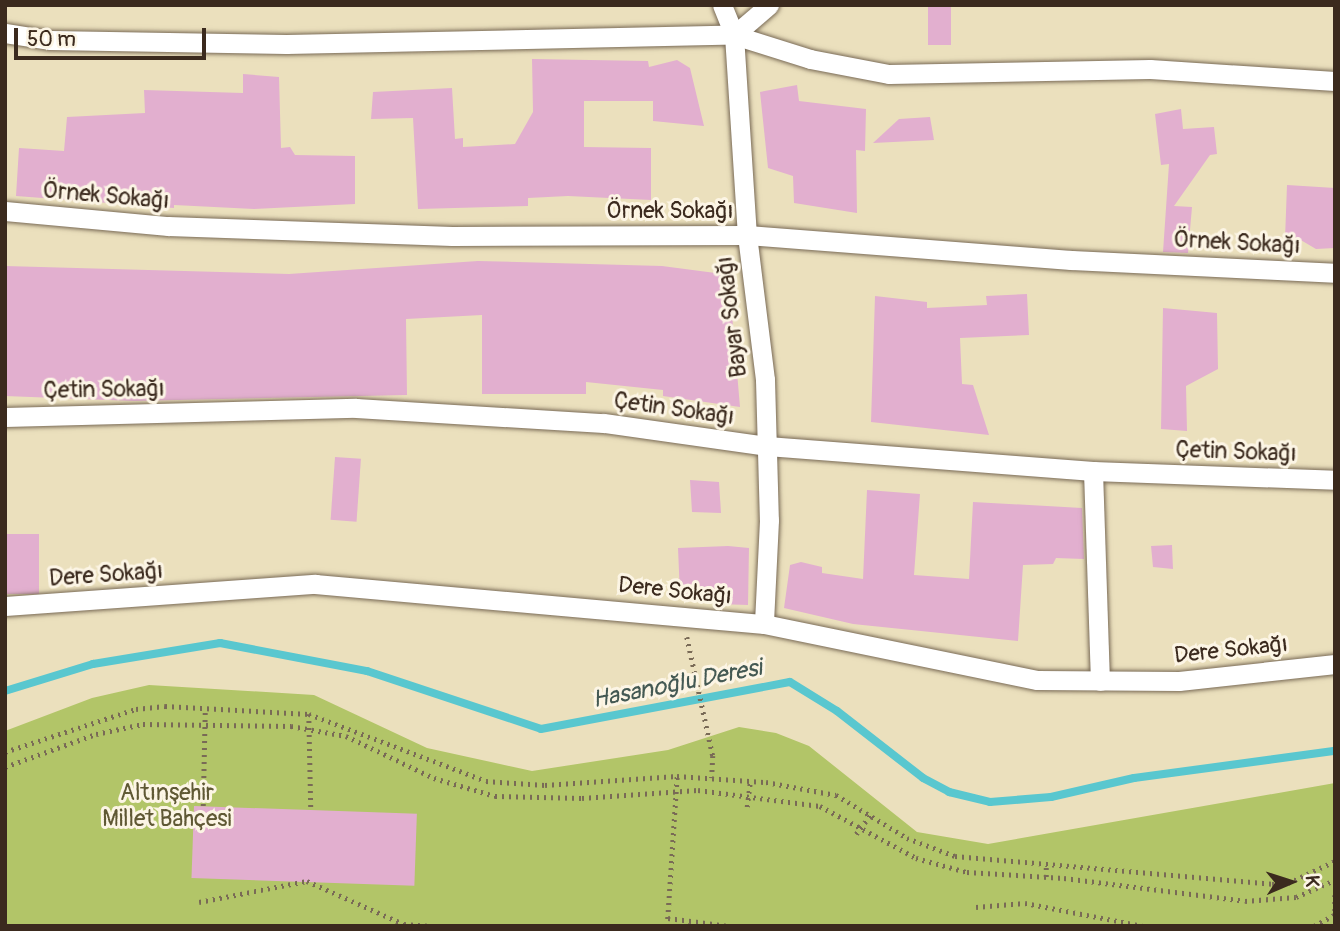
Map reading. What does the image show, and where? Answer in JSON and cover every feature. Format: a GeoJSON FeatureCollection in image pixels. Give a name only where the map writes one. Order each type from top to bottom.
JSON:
{"type":"FeatureCollection","features":[{"type":"Feature","properties":{"kind":"street","name":"Bayar Sokağı"},"geometry":{"type":"LineString","coordinates":[[722,5],[734,34],[747,235],[765,380],[767,446],[764,625]]}},
{"type":"Feature","properties":{"kind":"street"},"geometry":{"type":"LineString","coordinates":[[734,34],[769,5]]}},
{"type":"Feature","properties":{"kind":"street"},"geometry":{"type":"LineString","coordinates":[[5,33],[50,40],[286,44],[734,34],[810,58],[889,74],[1150,69],[1335,81]]}},
{"type":"Feature","properties":{"kind":"street","name":"Örnek Sokağı"},"geometry":{"type":"LineString","coordinates":[[5,211],[168,226],[452,236],[747,235],[1071,260],[1335,272]]}},
{"type":"Feature","properties":{"kind":"street","name":"Çetin Sokağı"},"geometry":{"type":"LineString","coordinates":[[5,417],[356,408],[604,424],[767,446],[1093,471],[1335,480]]}},
{"type":"Feature","properties":{"kind":"street"},"geometry":{"type":"LineString","coordinates":[[1093,471],[1100,681]]}},
{"type":"Feature","properties":{"kind":"street","name":"Dere Sokağı"},"geometry":{"type":"LineString","coordinates":[[5,606],[315,584],[764,625],[1037,680],[1179,681],[1335,664]]}},
{"type":"Feature","properties":{"kind":"path"},"geometry":{"type":"LineString","coordinates":[[688,653],[710,745],[712,778]]}},
{"type":"Feature","properties":{"kind":"path"},"geometry":{"type":"LineString","coordinates":[[202,806],[205,708]]}},
{"type":"Feature","properties":{"kind":"path"},"geometry":{"type":"LineString","coordinates":[[5,752],[136,709],[205,708],[309,714],[486,781],[545,785],[677,776],[750,781],[836,795],[918,844],[956,856],[1272,884],[1294,880],[1335,861]]}},
{"type":"Feature","properties":{"kind":"path"},"geometry":{"type":"LineString","coordinates":[[309,714],[312,810]]}},
{"type":"Feature","properties":{"kind":"path"},"geometry":{"type":"LineString","coordinates":[[5,767],[115,729],[205,722],[309,728],[346,736],[434,778],[495,796],[582,798],[677,790],[749,794],[820,806],[862,827],[886,844],[942,867],[1245,901],[1296,897],[1335,880]]}},
{"type":"Feature","properties":{"kind":"path"},"geometry":{"type":"LineString","coordinates":[[667,926],[677,776]]}},
{"type":"Feature","properties":{"kind":"path"},"geometry":{"type":"LineString","coordinates":[[747,807],[750,781]]}},
{"type":"Feature","properties":{"kind":"path"},"geometry":{"type":"LineString","coordinates":[[856,834],[871,814]]}},
{"type":"Feature","properties":{"kind":"path"},"geometry":{"type":"LineString","coordinates":[[1046,863],[1046,877]]}},
{"type":"Feature","properties":{"kind":"path"},"geometry":{"type":"LineString","coordinates":[[199,902],[307,881],[404,924],[432,926]]}},
{"type":"Feature","properties":{"kind":"path"},"geometry":{"type":"LineString","coordinates":[[1314,926],[1334,916],[1335,895]]}},
{"type":"Feature","properties":{"kind":"path"},"geometry":{"type":"LineString","coordinates":[[976,907],[1025,903],[1143,926]]}},
{"type":"Feature","properties":{"kind":"path"},"geometry":{"type":"LineString","coordinates":[[668,918],[730,926]]}},
{"type":"Feature","properties":{"kind":"green space","name":"Altınşehir Millet Bahçesi"},"geometry":{"type":"Polygon","coordinates":[[[149,685],[314,695],[427,748],[532,771],[668,750],[739,727],[776,733],[809,746],[917,832],[988,844],[1335,783],[1335,926],[5,926],[5,731],[92,698],[149,685]]]}},
{"type":"Feature","properties":{"kind":"building"},"geometry":{"type":"Polygon","coordinates":[[[928,5],[951,5],[951,45],[928,45],[928,5]]]}},
{"type":"Feature","properties":{"kind":"building"},"geometry":{"type":"Polygon","coordinates":[[[532,59],[648,61],[649,67],[677,60],[690,68],[704,126],[653,121],[653,101],[584,101],[584,147],[651,148],[651,200],[568,196],[528,198],[528,206],[418,209],[413,118],[371,119],[373,92],[452,88],[455,139],[463,138],[463,147],[515,144],[533,112],[532,59]]]}},
{"type":"Feature","properties":{"kind":"building"},"geometry":{"type":"Polygon","coordinates":[[[243,74],[279,77],[281,148],[290,147],[295,155],[355,156],[355,204],[254,209],[174,205],[174,208],[16,196],[19,148],[64,151],[67,117],[145,113],[144,90],[243,93],[243,74]]]}},
{"type":"Feature","properties":{"kind":"building"},"geometry":{"type":"Polygon","coordinates":[[[797,85],[799,101],[866,109],[865,151],[856,150],[857,213],[794,203],[793,176],[768,168],[760,92],[797,85]]]}},
{"type":"Feature","properties":{"kind":"building"},"geometry":{"type":"Polygon","coordinates":[[[1181,109],[1183,129],[1214,127],[1217,154],[1210,155],[1174,206],[1192,207],[1188,253],[1163,252],[1169,164],[1161,165],[1155,114],[1181,109]]]}},
{"type":"Feature","properties":{"kind":"building"},"geometry":{"type":"Polygon","coordinates":[[[930,117],[934,140],[873,143],[899,119],[930,117]]]}},
{"type":"Feature","properties":{"kind":"building"},"geometry":{"type":"Polygon","coordinates":[[[1287,185],[1335,188],[1335,248],[1316,249],[1299,239],[1285,239],[1287,185]]]}},
{"type":"Feature","properties":{"kind":"building"},"geometry":{"type":"Polygon","coordinates":[[[478,261],[662,266],[723,274],[729,279],[740,407],[663,396],[663,390],[586,382],[586,394],[482,394],[482,315],[406,319],[407,395],[134,401],[5,396],[5,266],[289,274],[478,261]]]}},
{"type":"Feature","properties":{"kind":"building"},"geometry":{"type":"Polygon","coordinates":[[[1027,294],[1029,335],[960,338],[962,384],[973,385],[989,435],[871,422],[875,296],[927,302],[927,308],[987,305],[986,296],[1027,294]]]}},
{"type":"Feature","properties":{"kind":"building"},"geometry":{"type":"Polygon","coordinates":[[[1163,308],[1217,313],[1218,369],[1186,386],[1187,431],[1161,429],[1163,308]]]}},
{"type":"Feature","properties":{"kind":"building"},"geometry":{"type":"Polygon","coordinates":[[[335,457],[361,459],[357,522],[331,520],[335,457]]]}},
{"type":"Feature","properties":{"kind":"building"},"geometry":{"type":"Polygon","coordinates":[[[690,480],[719,482],[721,513],[692,512],[690,480]]]}},
{"type":"Feature","properties":{"kind":"building"},"geometry":{"type":"Polygon","coordinates":[[[867,490],[920,494],[914,575],[969,579],[973,502],[1082,508],[1084,559],[1056,558],[1053,564],[1023,565],[1018,641],[853,624],[784,608],[790,565],[801,562],[822,567],[822,573],[863,579],[867,490]]]}},
{"type":"Feature","properties":{"kind":"building"},"geometry":{"type":"Polygon","coordinates":[[[5,534],[39,534],[39,594],[5,594],[5,534]]]}},
{"type":"Feature","properties":{"kind":"building"},"geometry":{"type":"Polygon","coordinates":[[[1172,545],[1173,569],[1153,567],[1151,546],[1172,545]]]}},
{"type":"Feature","properties":{"kind":"building"},"geometry":{"type":"Polygon","coordinates":[[[678,548],[749,548],[748,605],[717,604],[717,597],[680,595],[678,548]]]}},
{"type":"Feature","properties":{"kind":"building"},"geometry":{"type":"Polygon","coordinates":[[[194,806],[417,814],[414,886],[191,878],[194,806]]]}},
{"type":"Feature","properties":{"kind":"waterway","name":"Hasanoğlu Deresi"},"geometry":{"type":"LineString","coordinates":[[5,691],[93,664],[220,643],[367,671],[541,729],[790,682],[837,711],[923,778],[949,792],[990,802],[1051,797],[1134,778],[1335,751]]}}]}
